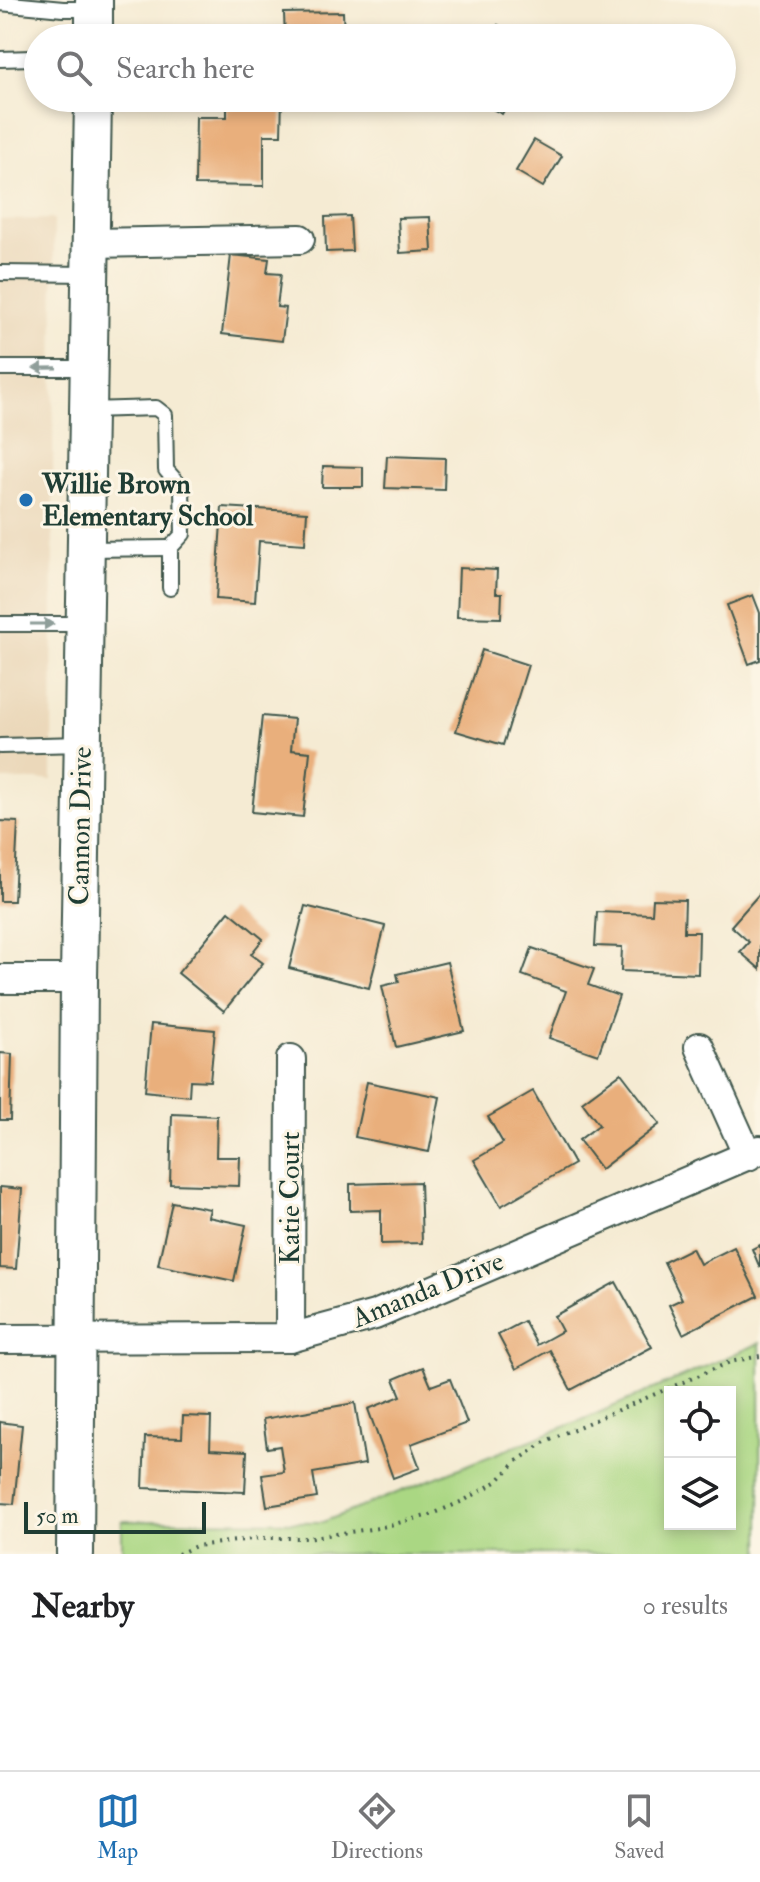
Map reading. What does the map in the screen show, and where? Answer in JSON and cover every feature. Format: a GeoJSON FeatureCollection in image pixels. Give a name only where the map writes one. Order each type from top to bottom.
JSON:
{"type":"FeatureCollection","features":[{"type":"Feature","properties":{"kind":"street","name":"Cannon Drive"},"geometry":{"type":"LineString","coordinates":[[75,1554],[79,979],[93,112]]}},
{"type":"Feature","properties":{"kind":"street"},"geometry":{"type":"LineString","coordinates":[[91,259],[300,239]]}},
{"type":"Feature","properties":{"kind":"street"},"geometry":{"type":"LineString","coordinates":[[0,979],[79,979]]}},
{"type":"Feature","properties":{"kind":"street"},"geometry":{"type":"LineString","coordinates":[[699,1047],[754,1153]]}},
{"type":"Feature","properties":{"kind":"street","name":"Katie Court"},"geometry":{"type":"LineString","coordinates":[[290,1338],[291,1059]]}},
{"type":"Feature","properties":{"kind":"street","name":"Amanda Drive"},"geometry":{"type":"LineString","coordinates":[[0,1339],[290,1338],[375,1315],[754,1153]]}},
{"type":"Feature","properties":{"kind":"lane"},"geometry":{"type":"LineString","coordinates":[[0,3],[63,9],[94,16]]}},
{"type":"Feature","properties":{"kind":"lane"},"geometry":{"type":"LineString","coordinates":[[0,59],[24,58]]}},
{"type":"Feature","properties":{"kind":"lane"},"geometry":{"type":"LineString","coordinates":[[0,273],[91,259]]}},
{"type":"Feature","properties":{"kind":"lane"},"geometry":{"type":"LineString","coordinates":[[0,368],[89,368]]}},
{"type":"Feature","properties":{"kind":"lane"},"geometry":{"type":"LineString","coordinates":[[89,410],[156,408],[165,415],[166,470],[182,488],[183,534],[170,548],[170,588]]}},
{"type":"Feature","properties":{"kind":"lane"},"geometry":{"type":"LineString","coordinates":[[86,549],[170,548]]}},
{"type":"Feature","properties":{"kind":"lane"},"geometry":{"type":"LineString","coordinates":[[0,624],[85,624]]}},
{"type":"Feature","properties":{"kind":"lane"},"geometry":{"type":"LineString","coordinates":[[0,746],[83,744]]}},
{"type":"Feature","properties":{"kind":"path"},"geometry":{"type":"LineString","coordinates":[[178,1554],[196,1546],[260,1538],[306,1538],[378,1528],[430,1515],[496,1482],[517,1461],[548,1440],[730,1362],[760,1356]]}},
{"type":"Feature","properties":{"kind":"shaded area","name":"Willie Brown Elementary School"},"geometry":{"type":"Polygon","coordinates":[[[54,219],[52,780],[0,780],[0,220],[54,219]]]}},
{"type":"Feature","properties":{"kind":"green space"},"geometry":{"type":"Polygon","coordinates":[[[760,1343],[760,1554],[122,1554],[122,1521],[323,1522],[582,1420],[760,1343]]]}},
{"type":"Feature","properties":{"kind":"building"},"geometry":{"type":"Polygon","coordinates":[[[343,12],[343,24],[284,24],[284,13],[343,12]]]}},
{"type":"Feature","properties":{"kind":"building"},"geometry":{"type":"Polygon","coordinates":[[[227,112],[282,112],[281,135],[264,135],[264,186],[195,185],[196,117],[227,117],[227,112]]]}},
{"type":"Feature","properties":{"kind":"building"},"geometry":{"type":"Polygon","coordinates":[[[534,140],[562,156],[543,187],[516,171],[534,140]]]}},
{"type":"Feature","properties":{"kind":"building"},"geometry":{"type":"Polygon","coordinates":[[[350,216],[352,251],[326,252],[325,217],[350,216]]]}},
{"type":"Feature","properties":{"kind":"building"},"geometry":{"type":"Polygon","coordinates":[[[430,217],[432,251],[400,253],[398,218],[430,217]]]}},
{"type":"Feature","properties":{"kind":"building"},"geometry":{"type":"Polygon","coordinates":[[[231,255],[269,259],[267,273],[281,274],[277,307],[286,308],[282,341],[222,334],[231,255]]]}},
{"type":"Feature","properties":{"kind":"building"},"geometry":{"type":"Polygon","coordinates":[[[387,456],[445,458],[444,490],[385,488],[387,456]]]}},
{"type":"Feature","properties":{"kind":"building"},"geometry":{"type":"Polygon","coordinates":[[[323,466],[363,467],[363,487],[322,487],[323,466]]]}},
{"type":"Feature","properties":{"kind":"building"},"geometry":{"type":"Polygon","coordinates":[[[222,507],[307,512],[305,544],[259,541],[255,602],[216,599],[222,507]]]}},
{"type":"Feature","properties":{"kind":"building"},"geometry":{"type":"Polygon","coordinates":[[[459,568],[497,570],[496,593],[502,593],[501,618],[457,617],[459,568]]]}},
{"type":"Feature","properties":{"kind":"building"},"geometry":{"type":"Polygon","coordinates":[[[753,595],[760,613],[760,660],[749,664],[727,605],[753,595]]]}},
{"type":"Feature","properties":{"kind":"building"},"geometry":{"type":"Polygon","coordinates":[[[482,650],[528,665],[503,745],[456,731],[482,650]]]}},
{"type":"Feature","properties":{"kind":"building"},"geometry":{"type":"Polygon","coordinates":[[[262,716],[294,719],[291,750],[310,752],[303,817],[252,812],[262,716]]]}},
{"type":"Feature","properties":{"kind":"building"},"geometry":{"type":"Polygon","coordinates":[[[0,821],[18,822],[14,901],[0,901],[0,821]]]}},
{"type":"Feature","properties":{"kind":"building"},"geometry":{"type":"Polygon","coordinates":[[[760,893],[760,969],[740,952],[749,942],[731,926],[760,893]]]}},
{"type":"Feature","properties":{"kind":"building"},"geometry":{"type":"Polygon","coordinates":[[[653,899],[685,900],[684,932],[699,932],[698,974],[621,971],[622,947],[595,946],[597,912],[652,914],[653,899]]]}},
{"type":"Feature","properties":{"kind":"building"},"geometry":{"type":"Polygon","coordinates":[[[305,906],[385,926],[369,988],[289,968],[305,906]]]}},
{"type":"Feature","properties":{"kind":"building"},"geometry":{"type":"Polygon","coordinates":[[[229,911],[263,939],[251,954],[263,963],[224,1011],[178,973],[229,911]]]}},
{"type":"Feature","properties":{"kind":"building"},"geometry":{"type":"Polygon","coordinates":[[[532,948],[594,969],[588,985],[619,996],[598,1055],[549,1038],[566,991],[522,975],[532,948]]]}},
{"type":"Feature","properties":{"kind":"building"},"geometry":{"type":"Polygon","coordinates":[[[447,962],[464,1031],[396,1047],[382,986],[399,982],[397,974],[447,962]]]}},
{"type":"Feature","properties":{"kind":"building"},"geometry":{"type":"Polygon","coordinates":[[[151,1024],[215,1030],[210,1081],[190,1080],[189,1096],[145,1091],[151,1024]]]}},
{"type":"Feature","properties":{"kind":"building"},"geometry":{"type":"Polygon","coordinates":[[[0,1053],[12,1054],[10,1120],[0,1120],[0,1053]]]}},
{"type":"Feature","properties":{"kind":"building"},"geometry":{"type":"Polygon","coordinates":[[[621,1073],[660,1124],[601,1169],[579,1140],[599,1125],[582,1102],[621,1073]]]}},
{"type":"Feature","properties":{"kind":"building"},"geometry":{"type":"Polygon","coordinates":[[[367,1082],[440,1097],[429,1152],[355,1137],[367,1082]]]}},
{"type":"Feature","properties":{"kind":"building"},"geometry":{"type":"Polygon","coordinates":[[[533,1091],[574,1164],[501,1206],[474,1160],[503,1143],[488,1117],[533,1091]]]}},
{"type":"Feature","properties":{"kind":"building"},"geometry":{"type":"Polygon","coordinates":[[[172,1114],[217,1116],[216,1157],[240,1157],[239,1186],[170,1184],[172,1114]]]}},
{"type":"Feature","properties":{"kind":"building"},"geometry":{"type":"Polygon","coordinates":[[[420,1182],[422,1243],[381,1244],[381,1210],[350,1211],[350,1184],[420,1182]]]}},
{"type":"Feature","properties":{"kind":"building"},"geometry":{"type":"Polygon","coordinates":[[[0,1187],[22,1189],[16,1269],[0,1268],[0,1187]]]}},
{"type":"Feature","properties":{"kind":"building"},"geometry":{"type":"Polygon","coordinates":[[[172,1202],[210,1209],[208,1217],[246,1225],[234,1281],[158,1265],[172,1202]]]}},
{"type":"Feature","properties":{"kind":"building"},"geometry":{"type":"Polygon","coordinates":[[[760,1245],[760,1268],[752,1249],[760,1245]]]}},
{"type":"Feature","properties":{"kind":"building"},"geometry":{"type":"Polygon","coordinates":[[[734,1247],[758,1296],[683,1334],[669,1305],[682,1299],[664,1262],[692,1248],[700,1264],[734,1247]]]}},
{"type":"Feature","properties":{"kind":"building"},"geometry":{"type":"Polygon","coordinates":[[[616,1282],[652,1347],[571,1390],[550,1350],[516,1369],[498,1335],[524,1321],[537,1345],[562,1331],[554,1316],[616,1282]]]}},
{"type":"Feature","properties":{"kind":"building"},"geometry":{"type":"Polygon","coordinates":[[[423,1367],[431,1386],[450,1379],[467,1423],[411,1444],[420,1468],[393,1478],[368,1409],[401,1396],[394,1379],[423,1367]]]}},
{"type":"Feature","properties":{"kind":"building"},"geometry":{"type":"Polygon","coordinates":[[[355,1403],[365,1464],[313,1473],[317,1498],[267,1506],[262,1475],[284,1472],[280,1446],[267,1448],[263,1419],[355,1403]]]}},
{"type":"Feature","properties":{"kind":"building"},"geometry":{"type":"Polygon","coordinates":[[[183,1416],[211,1417],[210,1449],[247,1451],[245,1492],[143,1488],[145,1437],[182,1438],[183,1416]]]}},
{"type":"Feature","properties":{"kind":"building"},"geometry":{"type":"Polygon","coordinates":[[[0,1422],[22,1425],[14,1504],[0,1503],[0,1422]]]}},
{"type":"Feature","properties":{"kind":"place","name":"Willie Brown Elementary School"},"geometry":{"type":"Point","coordinates":[26,500]}}]}
